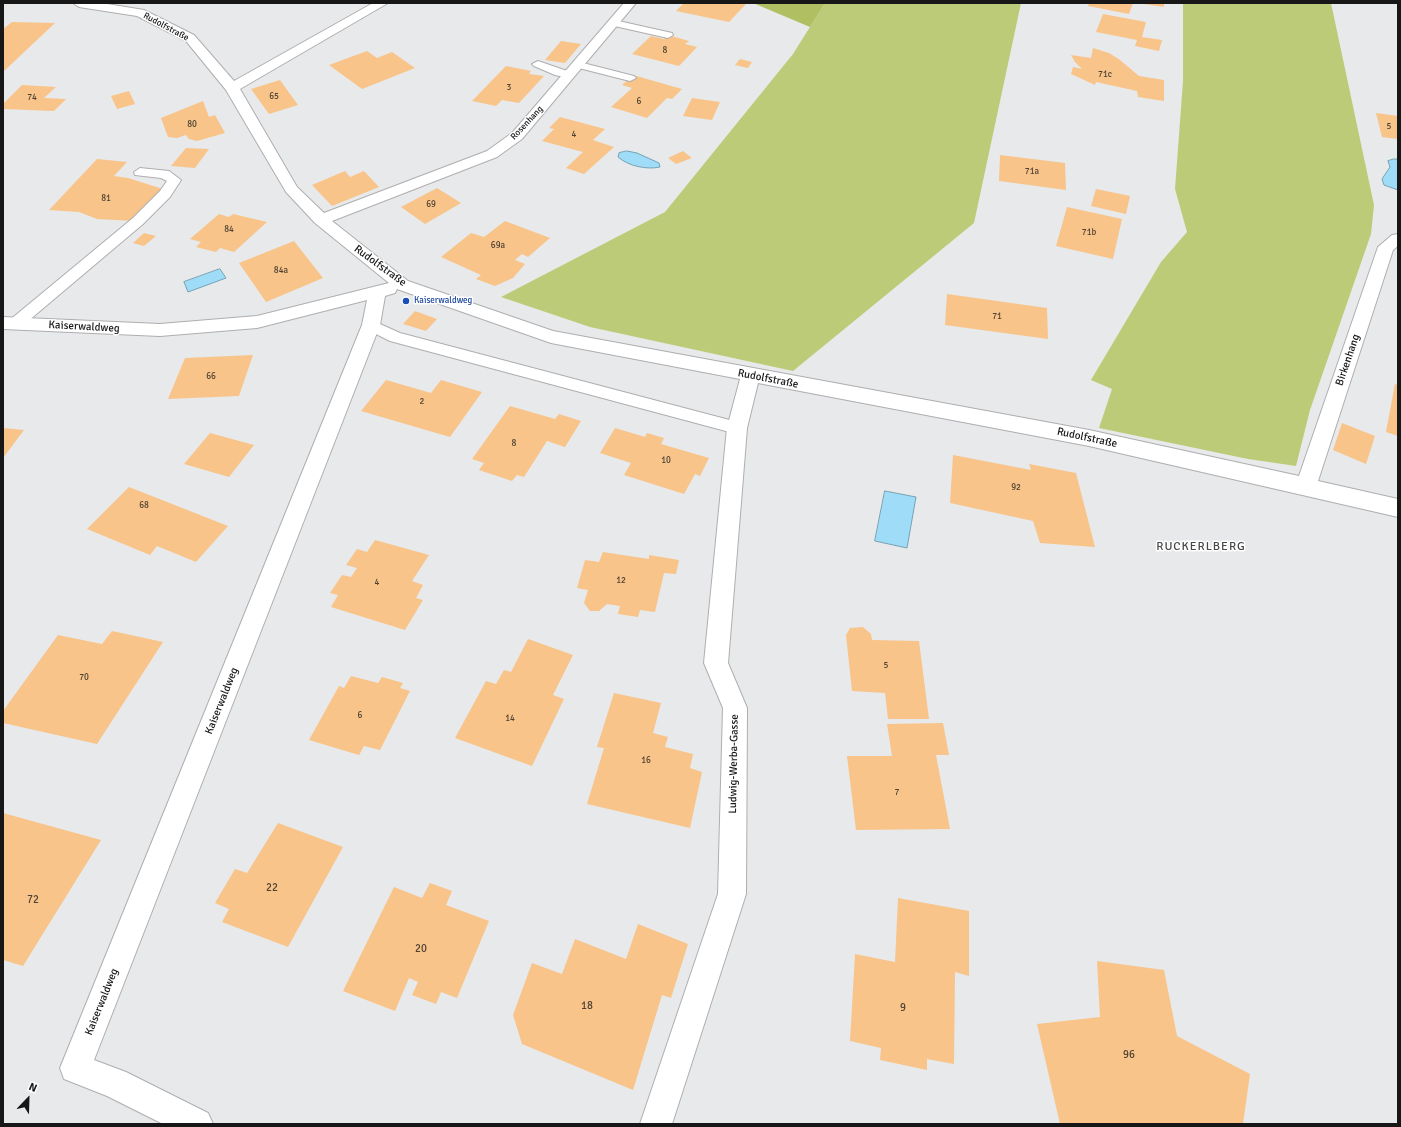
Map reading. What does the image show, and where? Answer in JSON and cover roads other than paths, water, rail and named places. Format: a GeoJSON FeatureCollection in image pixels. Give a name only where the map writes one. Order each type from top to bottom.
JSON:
{"type":"FeatureCollection","features":[{"type":"Feature","properties":{"kind":"street","name":"Rudolfstraße"},"geometry":{"type":"LineString","coordinates":[[79,3],[140,13],[190,38],[232,88],[291,189],[322,220],[402,285],[551,337],[750,376],[1089,438],[1398,508]]}},
{"type":"Feature","properties":{"kind":"street"},"geometry":{"type":"LineString","coordinates":[[232,88],[382,3]]}},
{"type":"Feature","properties":{"kind":"street","name":"Rosenhang"},"geometry":{"type":"LineString","coordinates":[[322,220],[492,154],[516,136],[630,3]]}},
{"type":"Feature","properties":{"kind":"street","name":"Birkenhang"},"geometry":{"type":"LineString","coordinates":[[1306,486],[1386,247],[1398,239]]}},
{"type":"Feature","properties":{"kind":"street","name":"Kaiserwaldweg"},"geometry":{"type":"LineString","coordinates":[[10,323],[160,330],[257,322],[377,293],[402,285]]}},
{"type":"Feature","properties":{"kind":"street","name":"Kaiserwaldweg"},"geometry":{"type":"LineString","coordinates":[[197,1124],[115,1083],[76,1068],[371,325],[377,293]]}},
{"type":"Feature","properties":{"kind":"street","name":"Ludwig-Werba-Gasse"},"geometry":{"type":"LineString","coordinates":[[656,1124],[732,894],[735,708],[716,663],[737,428],[750,376]]}},
{"type":"Feature","properties":{"kind":"lane"},"geometry":{"type":"LineString","coordinates":[[614,23],[668,36]]}},
{"type":"Feature","properties":{"kind":"lane"},"geometry":{"type":"LineString","coordinates":[[538,64],[559,73],[574,70],[630,78]]}},
{"type":"Feature","properties":{"kind":"lane"},"geometry":{"type":"LineString","coordinates":[[10,323],[138,221],[165,194],[174,180],[164,174],[140,172]]}},
{"type":"Feature","properties":{"kind":"lane"},"geometry":{"type":"LineString","coordinates":[[371,325],[395,337],[737,428]]}},
{"type":"Feature","properties":{"kind":"water"},"geometry":{"type":"Polygon","coordinates":[[[627,151],[637,153],[659,163],[660,167],[649,168],[632,165],[618,157],[619,153],[627,151]]]}},
{"type":"Feature","properties":{"kind":"water"},"geometry":{"type":"Polygon","coordinates":[[[1398,159],[1398,190],[1384,185],[1382,179],[1390,167],[1388,161],[1398,159]]]}},
{"type":"Feature","properties":{"kind":"water"},"geometry":{"type":"Polygon","coordinates":[[[220,269],[226,278],[188,292],[184,282],[220,269]]]}},
{"type":"Feature","properties":{"kind":"water"},"geometry":{"type":"Polygon","coordinates":[[[885,491],[916,497],[907,548],[875,541],[885,491]]]}},
{"type":"Feature","properties":{"kind":"place","name":"Kaiserwaldweg"},"geometry":{"type":"Point","coordinates":[406,301]}},
{"type":"Feature","properties":{"kind":"district","name":"RUCKERLBERG"},"geometry":{"type":"Point","coordinates":[1201,547]}}]}
